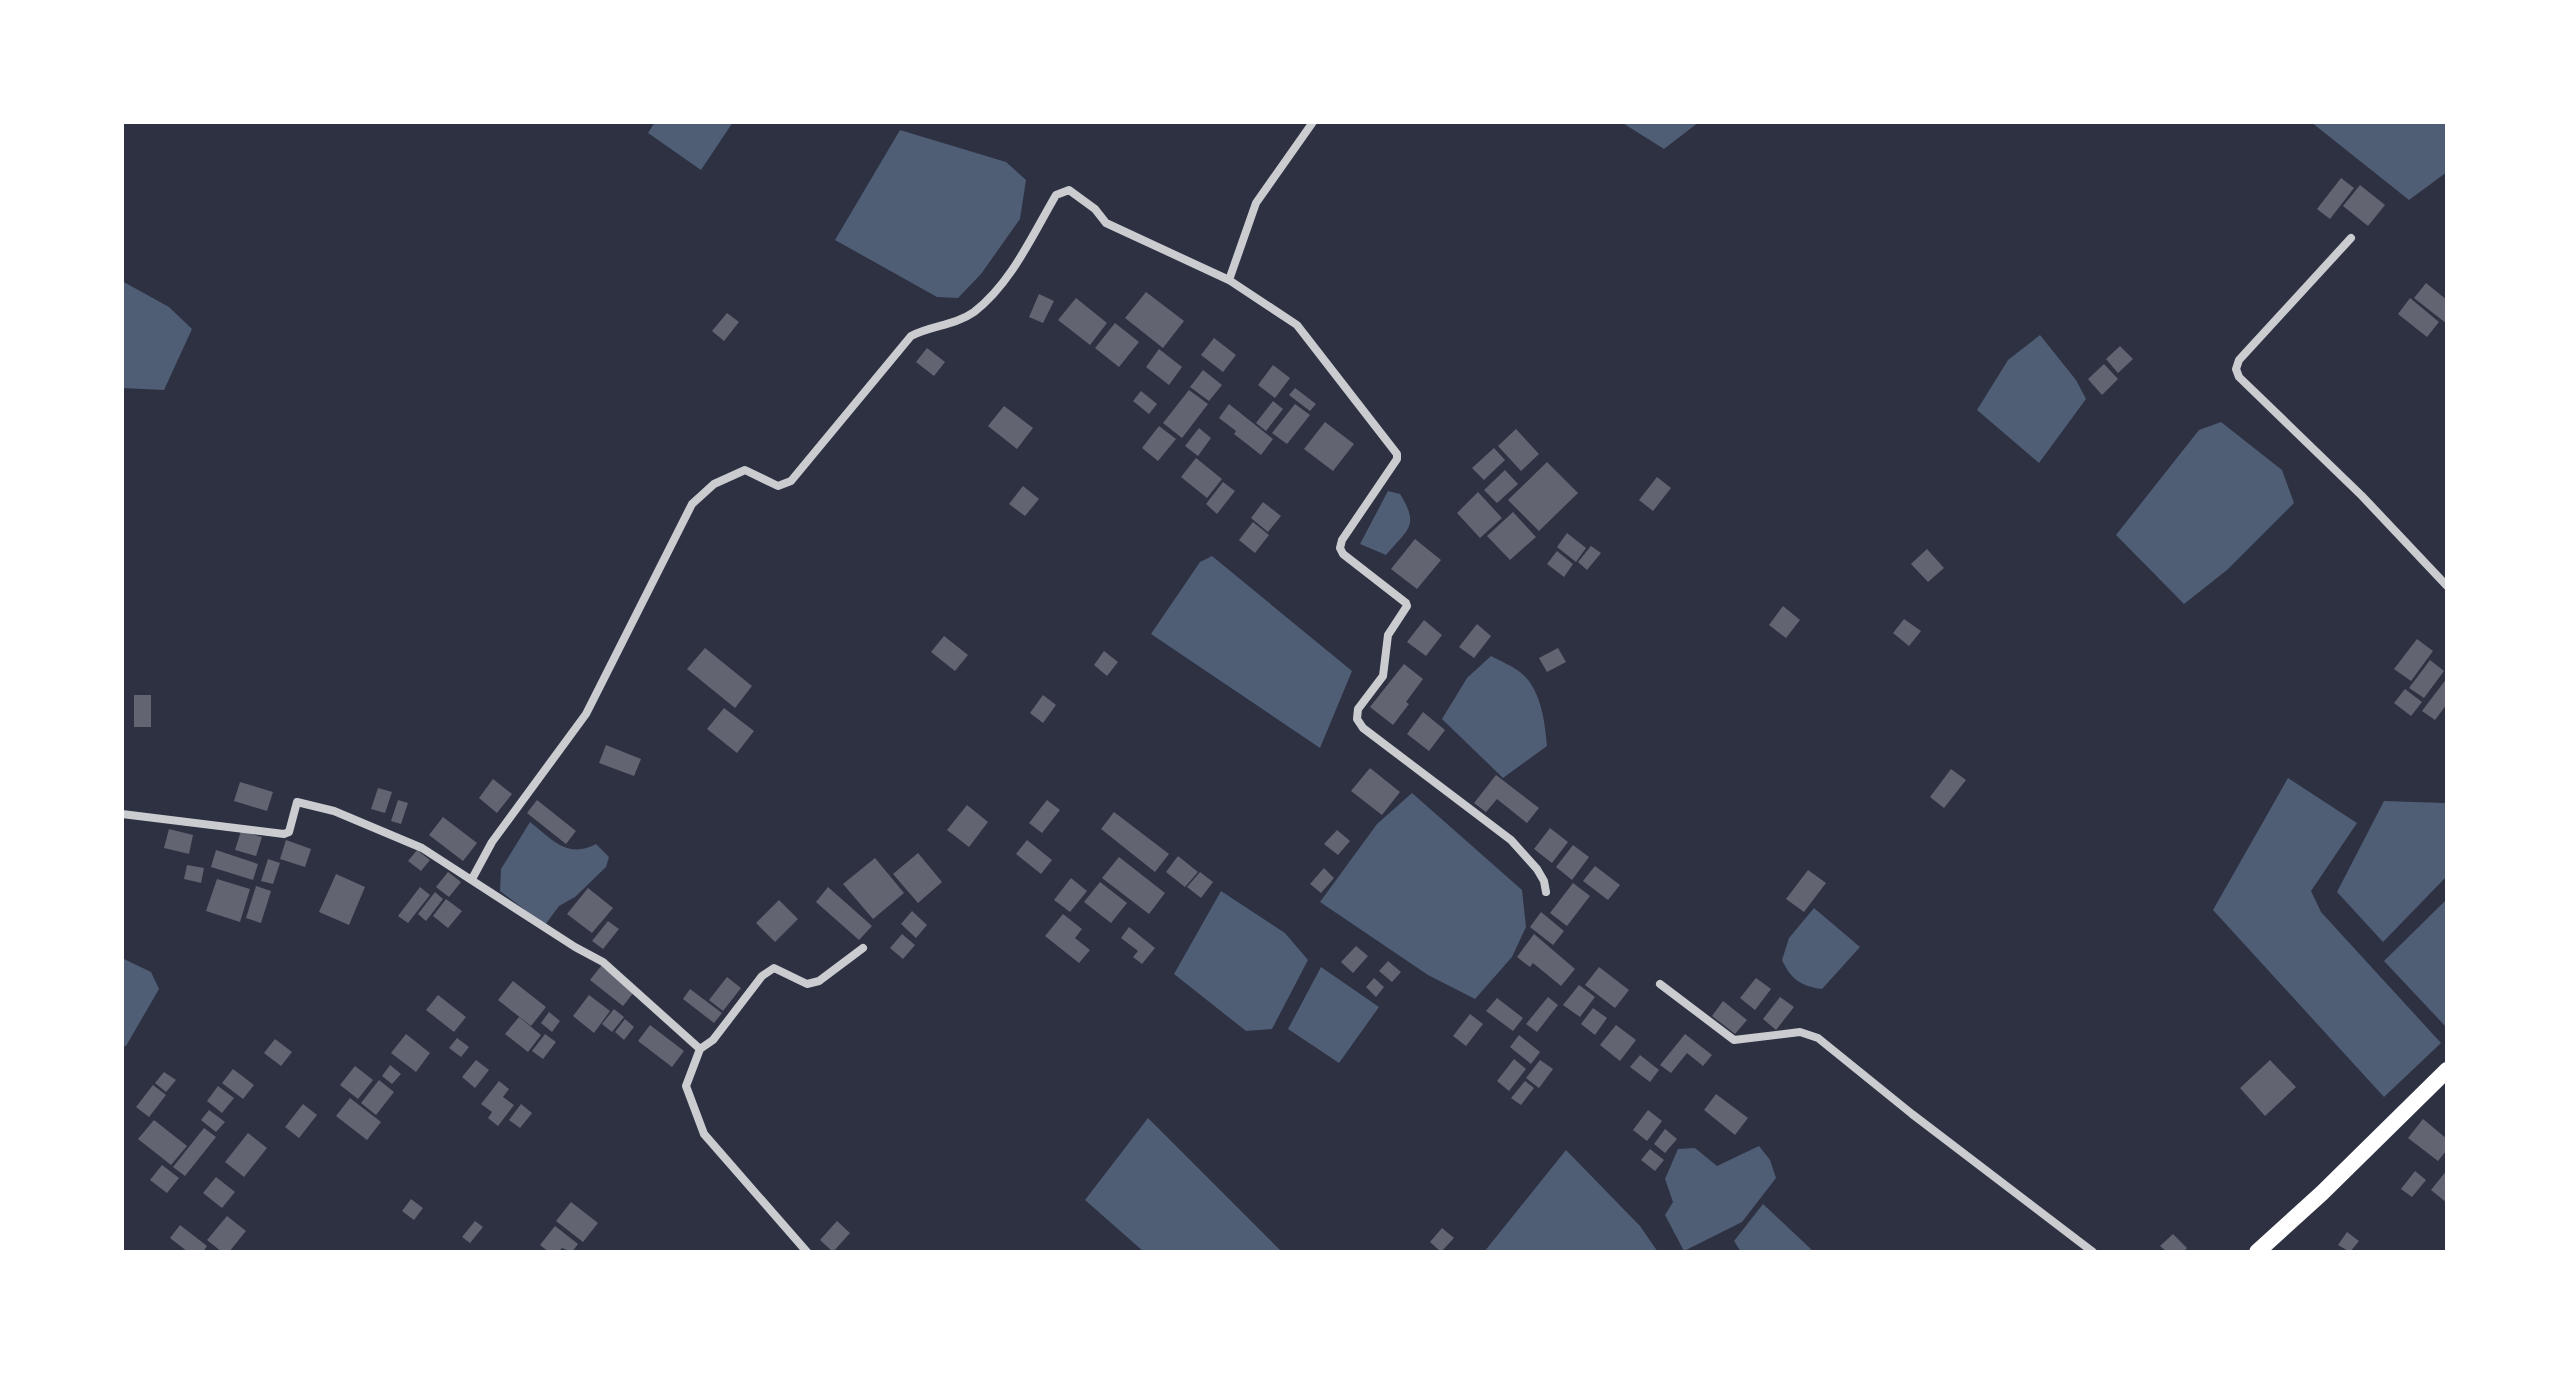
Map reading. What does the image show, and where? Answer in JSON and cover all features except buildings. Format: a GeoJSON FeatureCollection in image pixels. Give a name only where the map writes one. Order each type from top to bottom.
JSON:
{"type":"FeatureCollection","features":[{"type":"Feature","properties":{"kind":"main road"},"geometry":{"type":"LineString","coordinates":[[2257,1252],[2447,1070]]}},
{"type":"Feature","properties":{"kind":"street"},"geometry":{"type":"LineString","coordinates":[[1229,280],[1256,203],[1313,122]]}},
{"type":"Feature","properties":{"kind":"street"},"geometry":{"type":"LineString","coordinates":[[472,879],[492,842],[586,714],[692,504],[714,484],[745,470],[778,486],[791,481],[911,336],[927,328],[949,325],[975,311],[1006,278],[1056,195],[1062,190],[1069,190],[1095,209],[1106,223],[1229,280],[1297,325],[1397,454],[1397,459],[1342,540],[1340,548],[1343,554],[1407,606],[1388,635],[1383,676],[1358,709],[1357,719],[1374,736],[1511,840],[1537,869],[1546,892]]}},
{"type":"Feature","properties":{"kind":"street"},"geometry":{"type":"LineString","coordinates":[[2351,238],[2239,360],[2236,369],[2239,377],[2362,496],[2447,586]]}},
{"type":"Feature","properties":{"kind":"street"},"geometry":{"type":"LineString","coordinates":[[122,814],[284,834],[289,832],[295,804],[300,801],[334,811],[422,848],[603,962],[700,1049]]}},
{"type":"Feature","properties":{"kind":"street"},"geometry":{"type":"LineString","coordinates":[[807,1252],[704,1134],[686,1086],[700,1049],[713,1040],[762,976],[774,968],[807,984],[819,981],[863,948]]}},
{"type":"Feature","properties":{"kind":"street"},"geometry":{"type":"LineString","coordinates":[[1660,984],[1734,1040],[1800,1032],[1818,1038],[2093,1252]]}},
{"type":"Feature","properties":{"kind":"water"},"geometry":{"type":"Polygon","coordinates":[[[655,122],[733,122],[701,170],[648,133],[655,122]]]}},
{"type":"Feature","properties":{"kind":"water"},"geometry":{"type":"Polygon","coordinates":[[[1621,122],[1699,122],[1664,149],[1621,122]]]}},
{"type":"Feature","properties":{"kind":"water"},"geometry":{"type":"Polygon","coordinates":[[[2311,122],[2447,122],[2447,172],[2409,200],[2311,122]]]}},
{"type":"Feature","properties":{"kind":"water"},"geometry":{"type":"Polygon","coordinates":[[[900,130],[1006,162],[1026,180],[1020,219],[981,274],[958,298],[937,297],[835,240],[900,130]]]}},
{"type":"Feature","properties":{"kind":"water"},"geometry":{"type":"Polygon","coordinates":[[[122,281],[169,307],[192,329],[164,390],[122,388],[122,281]]]}},
{"type":"Feature","properties":{"kind":"water"},"geometry":{"type":"Polygon","coordinates":[[[2040,335],[2076,380],[2086,399],[2039,463],[1977,410],[2008,360],[2040,335]]]}},
{"type":"Feature","properties":{"kind":"water"},"geometry":{"type":"Polygon","coordinates":[[[2221,422],[2282,470],[2294,503],[2227,570],[2184,604],[2116,535],[2199,430],[2221,422]]]}},
{"type":"Feature","properties":{"kind":"water"},"geometry":{"type":"Polygon","coordinates":[[[1388,491],[1400,494],[1410,521],[1405,533],[1386,555],[1360,544],[1388,491]]]}},
{"type":"Feature","properties":{"kind":"water"},"geometry":{"type":"Polygon","coordinates":[[[1212,556],[1352,671],[1320,748],[1151,634],[1200,562],[1212,556]]]}},
{"type":"Feature","properties":{"kind":"water"},"geometry":{"type":"Polygon","coordinates":[[[1491,656],[1520,672],[1533,687],[1541,706],[1547,746],[1503,778],[1442,719],[1467,678],[1491,656]]]}},
{"type":"Feature","properties":{"kind":"water"},"geometry":{"type":"Polygon","coordinates":[[[2288,778],[2357,823],[2311,891],[2321,912],[2441,1043],[2384,1097],[2213,910],[2288,778]]]}},
{"type":"Feature","properties":{"kind":"water"},"geometry":{"type":"Polygon","coordinates":[[[1412,793],[1522,890],[1526,927],[1512,957],[1475,999],[1428,975],[1320,902],[1377,824],[1412,793]]]}},
{"type":"Feature","properties":{"kind":"water"},"geometry":{"type":"Polygon","coordinates":[[[2384,801],[2445,803],[2447,876],[2383,942],[2337,892],[2384,801]]]}},
{"type":"Feature","properties":{"kind":"water"},"geometry":{"type":"Polygon","coordinates":[[[530,822],[561,845],[577,849],[596,844],[609,857],[606,867],[575,897],[559,906],[545,925],[500,891],[501,869],[530,822]]]}},
{"type":"Feature","properties":{"kind":"water"},"geometry":{"type":"Polygon","coordinates":[[[1221,891],[1285,933],[1308,960],[1272,1029],[1246,1031],[1174,974],[1221,891]]]}},
{"type":"Feature","properties":{"kind":"water"},"geometry":{"type":"Polygon","coordinates":[[[2447,899],[2447,1028],[2384,961],[2447,899]]]}},
{"type":"Feature","properties":{"kind":"water"},"geometry":{"type":"Polygon","coordinates":[[[1814,908],[1860,947],[1822,989],[1797,980],[1782,960],[1789,938],[1814,908]]]}},
{"type":"Feature","properties":{"kind":"water"},"geometry":{"type":"Polygon","coordinates":[[[122,958],[151,972],[159,989],[126,1046],[122,1045],[122,958]]]}},
{"type":"Feature","properties":{"kind":"water"},"geometry":{"type":"Polygon","coordinates":[[[1321,967],[1379,1007],[1339,1063],[1288,1029],[1321,967]]]}},
{"type":"Feature","properties":{"kind":"water"},"geometry":{"type":"Polygon","coordinates":[[[1148,1118],[1282,1252],[1144,1252],[1085,1200],[1148,1118]]]}},
{"type":"Feature","properties":{"kind":"water"},"geometry":{"type":"Polygon","coordinates":[[[1759,1146],[1770,1160],[1776,1178],[1742,1222],[1684,1251],[1665,1215],[1673,1202],[1665,1179],[1678,1149],[1695,1148],[1717,1166],[1759,1146]]]}},
{"type":"Feature","properties":{"kind":"water"},"geometry":{"type":"Polygon","coordinates":[[[1566,1150],[1640,1226],[1658,1252],[1484,1252],[1566,1150]]]}},
{"type":"Feature","properties":{"kind":"water"},"geometry":{"type":"Polygon","coordinates":[[[1763,1204],[1814,1252],[1741,1252],[1734,1241],[1763,1204]]]}}]}
